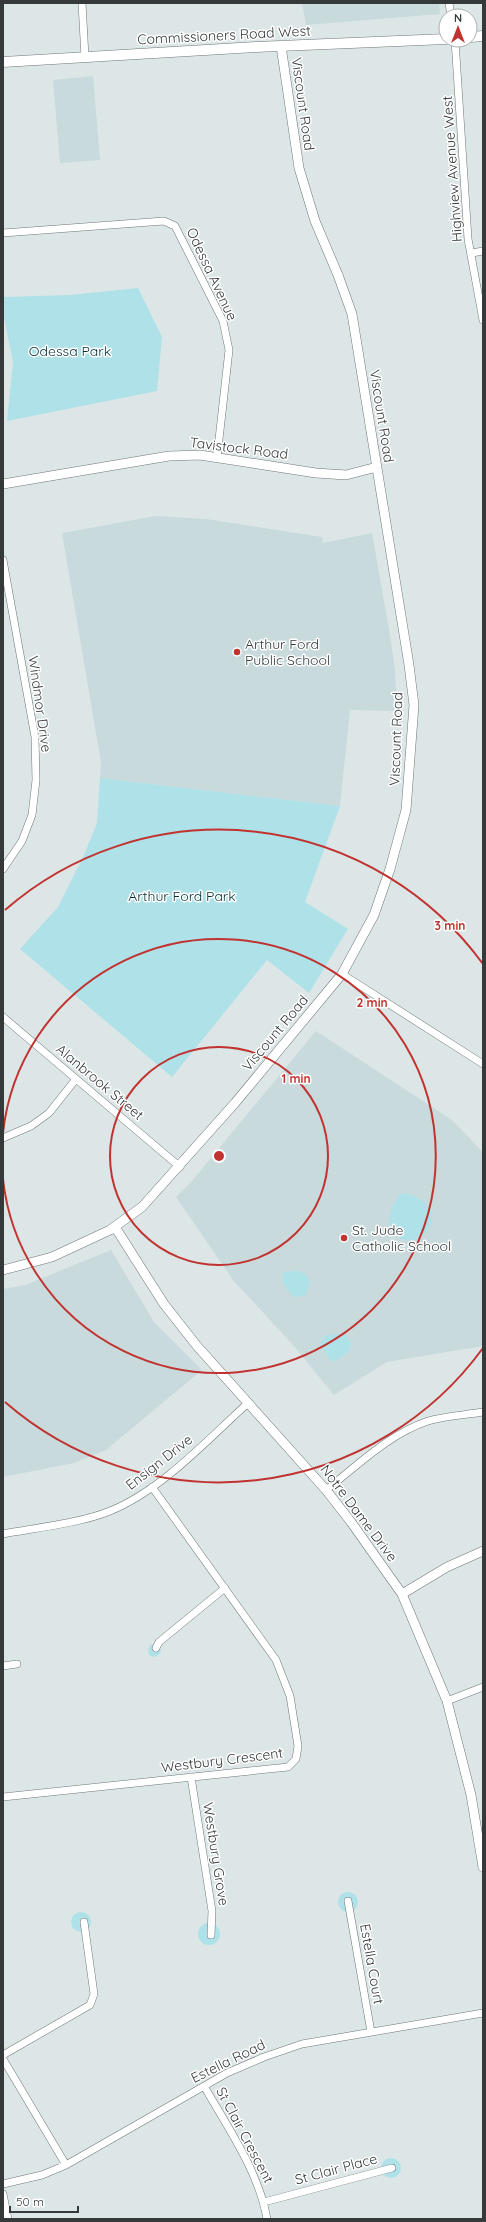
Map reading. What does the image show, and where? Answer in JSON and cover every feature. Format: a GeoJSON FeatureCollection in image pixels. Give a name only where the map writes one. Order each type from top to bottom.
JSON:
{"type":"FeatureCollection","features":[{"type":"Feature","properties":{"kind":"main road","name":"Commissioners Road West"},"geometry":{"type":"LineString","coordinates":[[3,62],[281,46],[438,39]]}},
{"type":"Feature","properties":{"kind":"street"},"geometry":{"type":"LineString","coordinates":[[82,3],[85,57]]}},
{"type":"Feature","properties":{"kind":"street","name":"Viscount Road"},"geometry":{"type":"LineString","coordinates":[[3,1270],[52,1256],[115,1227],[142,1207],[180,1167],[342,974],[374,915],[390,869],[406,810],[414,705],[352,314],[316,221],[299,168],[281,46]]}},
{"type":"Feature","properties":{"kind":"street","name":"Highview Avenue West"},"geometry":{"type":"LineString","coordinates":[[456,48],[468,239],[472,253],[483,320]]}},
{"type":"Feature","properties":{"kind":"street","name":"Odessa Avenue"},"geometry":{"type":"LineString","coordinates":[[3,233],[164,222],[175,226],[223,321],[229,350],[217,457]]}},
{"type":"Feature","properties":{"kind":"street"},"geometry":{"type":"LineString","coordinates":[[472,253],[483,251]]}},
{"type":"Feature","properties":{"kind":"street","name":"Tavistock Road"},"geometry":{"type":"LineString","coordinates":[[3,484],[169,456],[200,455],[316,473],[346,475],[377,467]]}},
{"type":"Feature","properties":{"kind":"street","name":"Windmor Drive"},"geometry":{"type":"LineString","coordinates":[[3,560],[6,598],[35,737],[36,780],[29,822],[22,841],[3,869]]}},
{"type":"Feature","properties":{"kind":"street"},"geometry":{"type":"LineString","coordinates":[[342,974],[483,1064]]}},
{"type":"Feature","properties":{"kind":"street","name":"Alanbrook Street"},"geometry":{"type":"LineString","coordinates":[[3,1017],[180,1167]]}},
{"type":"Feature","properties":{"kind":"street"},"geometry":{"type":"LineString","coordinates":[[3,1138],[31,1126],[49,1113],[76,1078]]}},
{"type":"Feature","properties":{"kind":"street","name":"Notre Dame Drive"},"geometry":{"type":"LineString","coordinates":[[115,1227],[164,1304],[197,1346],[326,1490],[351,1522],[402,1594],[447,1701],[471,1795],[483,1867]]}},
{"type":"Feature","properties":{"kind":"street","name":"Ensign Drive"},"geometry":{"type":"LineString","coordinates":[[3,1534],[110,1512],[138,1497],[152,1487],[248,1403]]}},
{"type":"Feature","properties":{"kind":"street"},"geometry":{"type":"LineString","coordinates":[[326,1490],[385,1443],[406,1430],[430,1421],[483,1412]]}},
{"type":"Feature","properties":{"kind":"street","name":"Westbury Crescent"},"geometry":{"type":"LineString","coordinates":[[3,1797],[288,1767],[296,1759],[298,1746],[290,1696],[276,1660],[152,1487]]}},
{"type":"Feature","properties":{"kind":"street"},"geometry":{"type":"LineString","coordinates":[[402,1594],[447,1567],[483,1551]]}},
{"type":"Feature","properties":{"kind":"street"},"geometry":{"type":"LineString","coordinates":[[156,1648],[159,1642],[224,1588]]}},
{"type":"Feature","properties":{"kind":"street"},"geometry":{"type":"LineString","coordinates":[[3,1666],[17,1664]]}},
{"type":"Feature","properties":{"kind":"street"},"geometry":{"type":"LineString","coordinates":[[447,1701],[483,1687]]}},
{"type":"Feature","properties":{"kind":"street","name":"Westbury Grove"},"geometry":{"type":"LineString","coordinates":[[190,1777],[212,1911],[211,1935]]}},
{"type":"Feature","properties":{"kind":"street","name":"Estella Court"},"geometry":{"type":"LineString","coordinates":[[348,1901],[371,2032]]}},
{"type":"Feature","properties":{"kind":"street"},"geometry":{"type":"LineString","coordinates":[[3,2055],[90,2005],[94,1994],[84,1922]]}},
{"type":"Feature","properties":{"kind":"street","name":"Estella Road"},"geometry":{"type":"LineString","coordinates":[[3,2184],[42,2175],[66,2165],[227,2073],[272,2054],[302,2044],[483,2013]]}},
{"type":"Feature","properties":{"kind":"street"},"geometry":{"type":"LineString","coordinates":[[3,2059],[66,2165]]}},
{"type":"Feature","properties":{"kind":"street","name":"St Clair Crescent"},"geometry":{"type":"LineString","coordinates":[[204,2086],[242,2152],[264,2202],[267,2219]]}},
{"type":"Feature","properties":{"kind":"street","name":"St Clair Place"},"geometry":{"type":"LineString","coordinates":[[264,2202],[392,2168]]}},
{"type":"Feature","properties":{"kind":"street"},"geometry":{"type":"LineString","coordinates":[[3,2194],[8,2219]]}},
{"type":"Feature","properties":{"kind":"shaded area"},"geometry":{"type":"Polygon","coordinates":[[[302,3],[439,3],[438,14],[306,25],[302,3]]]}},
{"type":"Feature","properties":{"kind":"shaded area"},"geometry":{"type":"Polygon","coordinates":[[[93,76],[100,160],[60,163],[53,80],[93,76]]]}},
{"type":"Feature","properties":{"kind":"shaded area","name":"Arthur Ford Public School"},"geometry":{"type":"Polygon","coordinates":[[[156,516],[206,519],[322,537],[323,543],[372,533],[395,670],[397,711],[350,710],[340,806],[100,778],[101,763],[62,533],[156,516]]]}},
{"type":"Feature","properties":{"kind":"shaded area","name":"St. Jude Catholic School"},"geometry":{"type":"Polygon","coordinates":[[[316,1031],[452,1120],[483,1154],[483,1346],[387,1362],[334,1395],[293,1345],[233,1280],[176,1197],[192,1181],[316,1031]]]}},
{"type":"Feature","properties":{"kind":"shaded area"},"geometry":{"type":"Polygon","coordinates":[[[111,1250],[154,1322],[202,1370],[106,1450],[74,1463],[3,1477],[3,1289],[25,1285],[111,1250]]]}},
{"type":"Feature","properties":{"kind":"green space","name":"Odessa Park"},"geometry":{"type":"Polygon","coordinates":[[[138,288],[162,337],[157,391],[7,421],[13,362],[3,312],[3,297],[70,295],[138,288]]]}},
{"type":"Feature","properties":{"kind":"green space","name":"Arthur Ford Park"},"geometry":{"type":"Polygon","coordinates":[[[100,778],[340,806],[305,902],[348,929],[309,993],[267,960],[172,1077],[20,949],[58,907],[84,855],[97,823],[100,778]]]}},
{"type":"Feature","properties":{"kind":"green space"},"geometry":{"type":"Polygon","coordinates":[[[407,1193],[426,1204],[431,1212],[432,1220],[423,1235],[407,1241],[399,1238],[392,1228],[389,1219],[391,1210],[399,1195],[407,1193]]]}},
{"type":"Feature","properties":{"kind":"green space"},"geometry":{"type":"Polygon","coordinates":[[[298,1271],[306,1274],[310,1282],[305,1296],[293,1297],[282,1282],[283,1272],[298,1271]]]}},
{"type":"Feature","properties":{"kind":"green space"},"geometry":{"type":"Polygon","coordinates":[[[332,1334],[346,1335],[351,1343],[349,1352],[335,1361],[330,1360],[320,1344],[325,1336],[332,1334]]]}},
{"type":"Feature","properties":{"kind":"green space"},"geometry":{"type":"Polygon","coordinates":[[[157,1644],[160,1647],[161,1653],[155,1657],[149,1655],[148,1649],[151,1645],[157,1644]]]}},
{"type":"Feature","properties":{"kind":"green space"},"geometry":{"type":"Polygon","coordinates":[[[348,1892],[355,1895],[358,1902],[355,1909],[348,1912],[341,1909],[338,1902],[341,1895],[348,1892]]]}},
{"type":"Feature","properties":{"kind":"green space"},"geometry":{"type":"Polygon","coordinates":[[[77,1912],[85,1912],[91,1918],[91,1926],[85,1932],[77,1932],[71,1926],[71,1918],[77,1912]]]}},
{"type":"Feature","properties":{"kind":"green space"},"geometry":{"type":"Polygon","coordinates":[[[209,1923],[213,1924],[219,1930],[219,1938],[213,1944],[209,1945],[205,1944],[199,1938],[198,1934],[199,1930],[205,1924],[209,1923]]]}},
{"type":"Feature","properties":{"kind":"green space"},"geometry":{"type":"Polygon","coordinates":[[[387,2158],[395,2158],[401,2164],[401,2172],[395,2178],[387,2178],[381,2172],[381,2164],[387,2158]]]}},
{"type":"Feature","properties":{"kind":"place","name":"Arthur Ford Public School"},"geometry":{"type":"Point","coordinates":[237,652]}},
{"type":"Feature","properties":{"kind":"place","name":"St. Jude Catholic School"},"geometry":{"type":"Point","coordinates":[344,1238]}}]}
